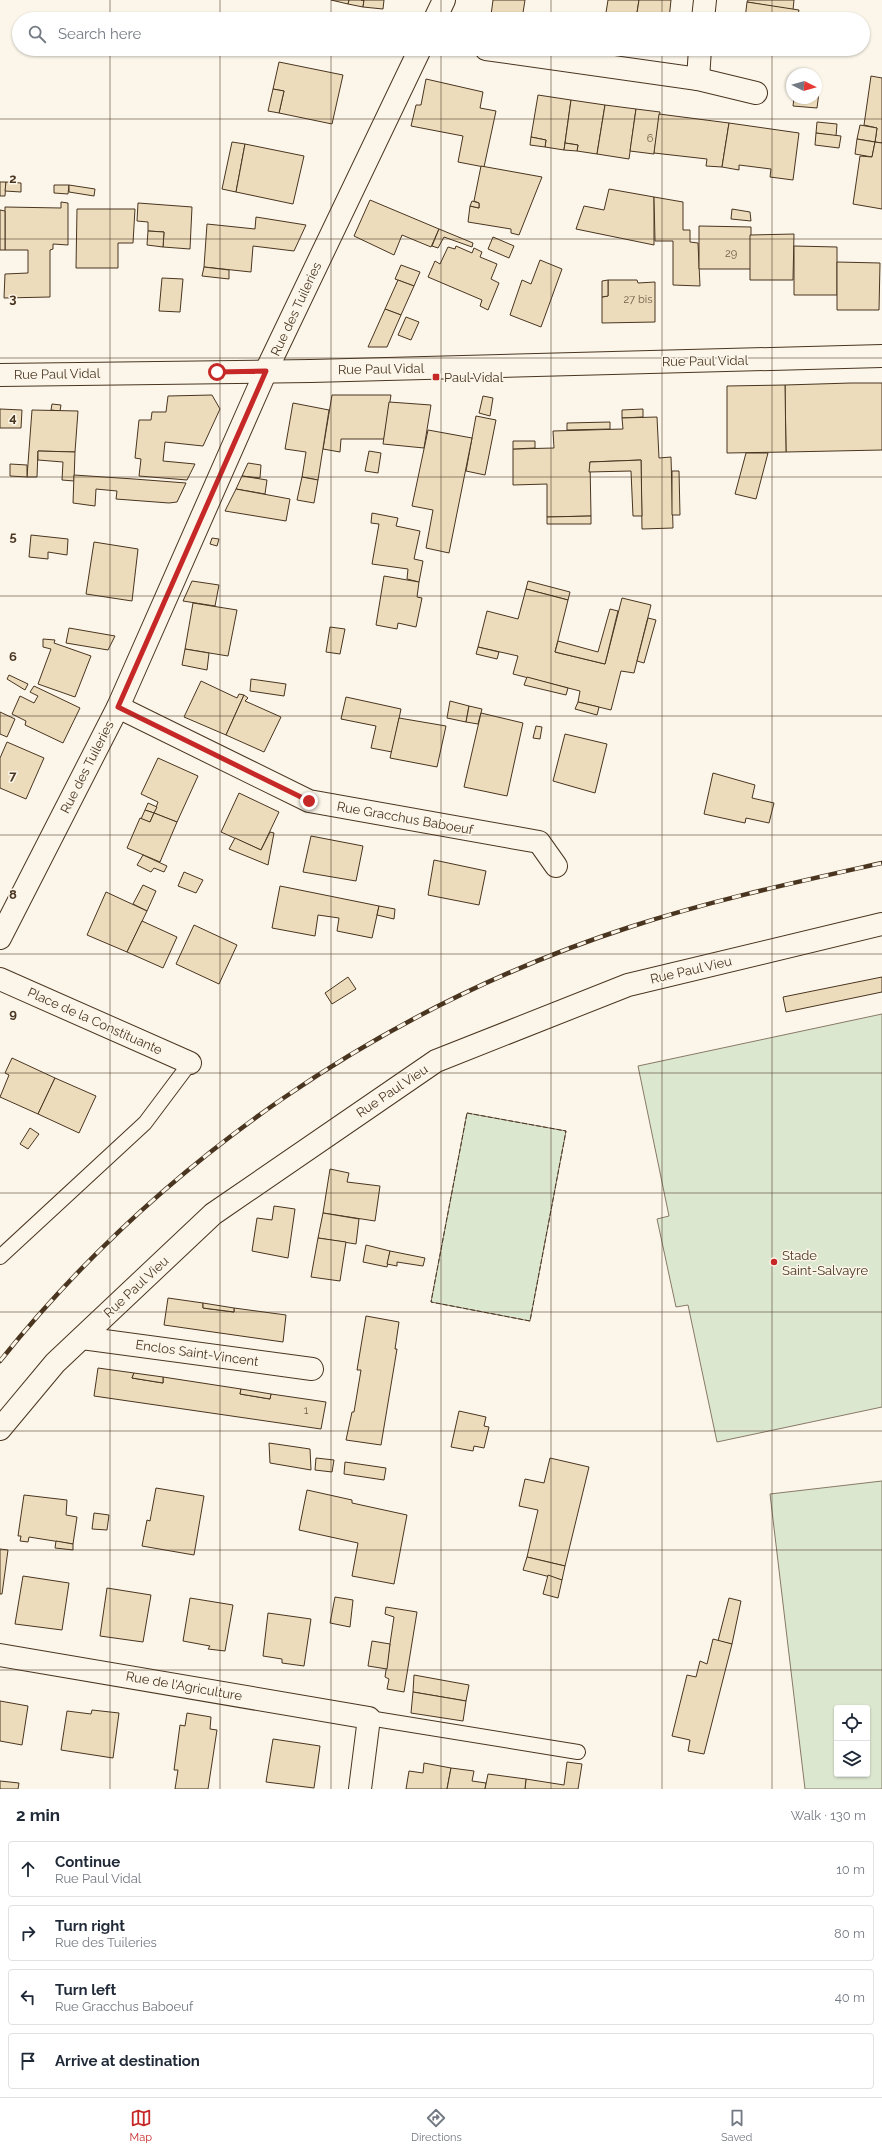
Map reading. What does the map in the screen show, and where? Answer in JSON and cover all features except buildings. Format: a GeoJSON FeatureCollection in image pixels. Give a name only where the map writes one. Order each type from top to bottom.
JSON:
{"type":"FeatureCollection","features":[{"type":"Feature","properties":{"kind":"street"},"geometry":{"type":"LineString","coordinates":[[438,12],[444,0]]}},
{"type":"Feature","properties":{"kind":"street"},"geometry":{"type":"LineString","coordinates":[[704,12],[705,0]]}},
{"type":"Feature","properties":{"kind":"street","name":"Rue des Tuileries"},"geometry":{"type":"LineString","coordinates":[[0,938],[118,707],[266,371],[417,56]]}},
{"type":"Feature","properties":{"kind":"street"},"geometry":{"type":"LineString","coordinates":[[535,56],[698,79],[756,93]]}},
{"type":"Feature","properties":{"kind":"street"},"geometry":{"type":"LineString","coordinates":[[698,79],[700,56]]}},
{"type":"Feature","properties":{"kind":"street","name":"Rue Paul Vidal"},"geometry":{"type":"LineString","coordinates":[[0,375],[266,371],[882,356]]}},
{"type":"Feature","properties":{"kind":"street","name":"Rue Gracchus Baboeuf"},"geometry":{"type":"LineString","coordinates":[[118,707],[309,801],[539,842],[556,866]]}},
{"type":"Feature","properties":{"kind":"street","name":"Rue Paul Vieu"},"geometry":{"type":"LineString","coordinates":[[0,1429],[55,1363],[213,1214],[436,1061],[628,985],[882,924]]}},
{"type":"Feature","properties":{"kind":"street","name":"Place de la Constituante"},"geometry":{"type":"LineString","coordinates":[[0,979],[190,1063]]}},
{"type":"Feature","properties":{"kind":"street","name":"Enclos Saint-Vincent"},"geometry":{"type":"LineString","coordinates":[[82,1338],[312,1369]]}},
{"type":"Feature","properties":{"kind":"street","name":"Rue de l'Agriculture"},"geometry":{"type":"LineString","coordinates":[[0,1654],[369,1718]]}},
{"type":"Feature","properties":{"kind":"street"},"geometry":{"type":"LineString","coordinates":[[360,1789],[369,1718]]}},
{"type":"Feature","properties":{"kind":"lane"},"geometry":{"type":"LineString","coordinates":[[0,1258],[145,1123],[190,1063]]}},
{"type":"Feature","properties":{"kind":"lane"},"geometry":{"type":"LineString","coordinates":[[369,1718],[578,1752]]}},
{"type":"Feature","properties":{"kind":"green space","name":"Stade Saint-Salvayre"},"geometry":{"type":"Polygon","coordinates":[[[882,1014],[882,1407],[717,1442],[688,1305],[676,1307],[657,1219],[669,1216],[638,1066],[882,1014]]]}},
{"type":"Feature","properties":{"kind":"green space"},"geometry":{"type":"Polygon","coordinates":[[[467,1113],[566,1131],[530,1321],[431,1302],[467,1113]]]}},
{"type":"Feature","properties":{"kind":"green space"},"geometry":{"type":"Polygon","coordinates":[[[882,1481],[882,1789],[805,1789],[770,1494],[882,1481]]]}},
{"type":"Feature","properties":{"kind":"railway"},"geometry":{"type":"LineString","coordinates":[[0,1361],[63,1288],[132,1219],[205,1156],[283,1098],[365,1046],[450,1000],[539,960],[630,927],[692,908],[787,884],[882,863]]}},
{"type":"Feature","properties":{"kind":"fence"},"geometry":{"type":"LineString","coordinates":[[467,1113],[566,1131],[530,1321],[431,1302],[467,1113]]}},
{"type":"Feature","properties":{"kind":"place","name":"Paul Vidal"},"geometry":{"type":"Point","coordinates":[436,377]}},
{"type":"Feature","properties":{"kind":"place","name":"Stade Saint-Salvayre"},"geometry":{"type":"Point","coordinates":[774,1262]}},
{"type":"Feature","properties":{"kind":"route"},"geometry":{"type":"LineString","coordinates":[[217,372],[266,371],[118,707],[309,801]]}}]}
